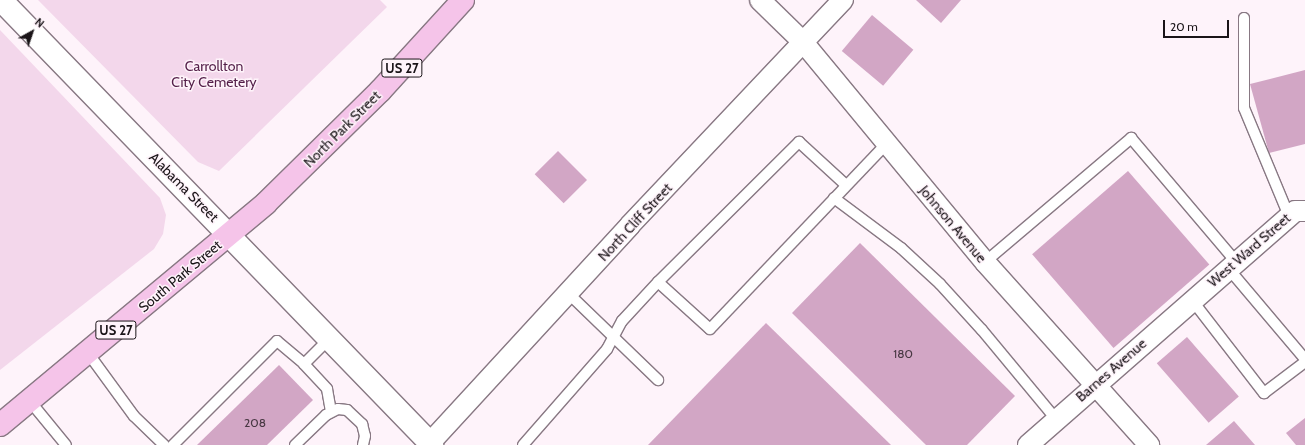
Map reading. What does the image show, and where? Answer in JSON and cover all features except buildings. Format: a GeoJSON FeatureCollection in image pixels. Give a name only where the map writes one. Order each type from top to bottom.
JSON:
{"type":"FeatureCollection","features":[{"type":"Feature","properties":{"kind":"main road","name":"Alabama Street"},"geometry":{"type":"LineString","coordinates":[[1,0],[231,234],[430,444]]}},
{"type":"Feature","properties":{"kind":"main road","name":"North Park Street"},"geometry":{"type":"LineString","coordinates":[[231,234],[336,136],[404,66],[463,0]]}},
{"type":"Feature","properties":{"kind":"main road","name":"South Park Street"},"geometry":{"type":"LineString","coordinates":[[0,425],[231,234]]}},
{"type":"Feature","properties":{"kind":"street","name":"Johnson Avenue"},"geometry":{"type":"LineString","coordinates":[[760,0],[803,42],[985,262],[1149,445]]}},
{"type":"Feature","properties":{"kind":"street","name":"North Cliff Street"},"geometry":{"type":"LineString","coordinates":[[430,444],[843,0]]}},
{"type":"Feature","properties":{"kind":"street","name":"West Ward Street"},"geometry":{"type":"LineString","coordinates":[[1194,298],[1232,265],[1297,214]]}},
{"type":"Feature","properties":{"kind":"street","name":"Barnes Avenue"},"geometry":{"type":"LineString","coordinates":[[1028,445],[1095,384],[1194,298]]}},
{"type":"Feature","properties":{"kind":"lane"},"geometry":{"type":"LineString","coordinates":[[1244,18],[1244,108],[1297,214]]}},
{"type":"Feature","properties":{"kind":"lane"},"geometry":{"type":"LineString","coordinates":[[985,262],[1130,138],[1305,359]]}},
{"type":"Feature","properties":{"kind":"lane"},"geometry":{"type":"LineString","coordinates":[[523,445],[607,350],[622,321],[658,282],[800,142],[846,185]]}},
{"type":"Feature","properties":{"kind":"lane"},"geometry":{"type":"LineString","coordinates":[[658,282],[710,329],[886,144]]}},
{"type":"Feature","properties":{"kind":"lane"},"geometry":{"type":"LineString","coordinates":[[834,198],[901,248],[940,284],[982,330],[1056,419]]}},
{"type":"Feature","properties":{"kind":"lane"},"geometry":{"type":"LineString","coordinates":[[569,294],[658,380]]}},
{"type":"Feature","properties":{"kind":"lane"},"geometry":{"type":"LineString","coordinates":[[1194,298],[1264,394],[1305,362]]}},
{"type":"Feature","properties":{"kind":"lane"},"geometry":{"type":"LineString","coordinates":[[304,364],[329,339]]}},
{"type":"Feature","properties":{"kind":"lane"},"geometry":{"type":"LineString","coordinates":[[173,445],[277,341],[304,364],[327,389],[331,410]]}},
{"type":"Feature","properties":{"kind":"lane"},"geometry":{"type":"LineString","coordinates":[[88,353],[134,416],[164,445]]}},
{"type":"Feature","properties":{"kind":"lane"},"geometry":{"type":"LineString","coordinates":[[29,400],[66,445]]}},
{"type":"Feature","properties":{"kind":"lane"},"geometry":{"type":"LineString","coordinates":[[295,445],[331,410],[347,410],[356,416],[364,429],[363,445]]}},
{"type":"Feature","properties":{"kind":"green space","name":"Carrollton City Cemetery"},"geometry":{"type":"Polygon","coordinates":[[[38,0],[380,0],[387,7],[219,171],[198,162],[38,0]]]}},
{"type":"Feature","properties":{"kind":"green space"},"geometry":{"type":"Polygon","coordinates":[[[0,30],[160,198],[166,215],[163,234],[154,249],[0,370],[0,30]]]}}]}
